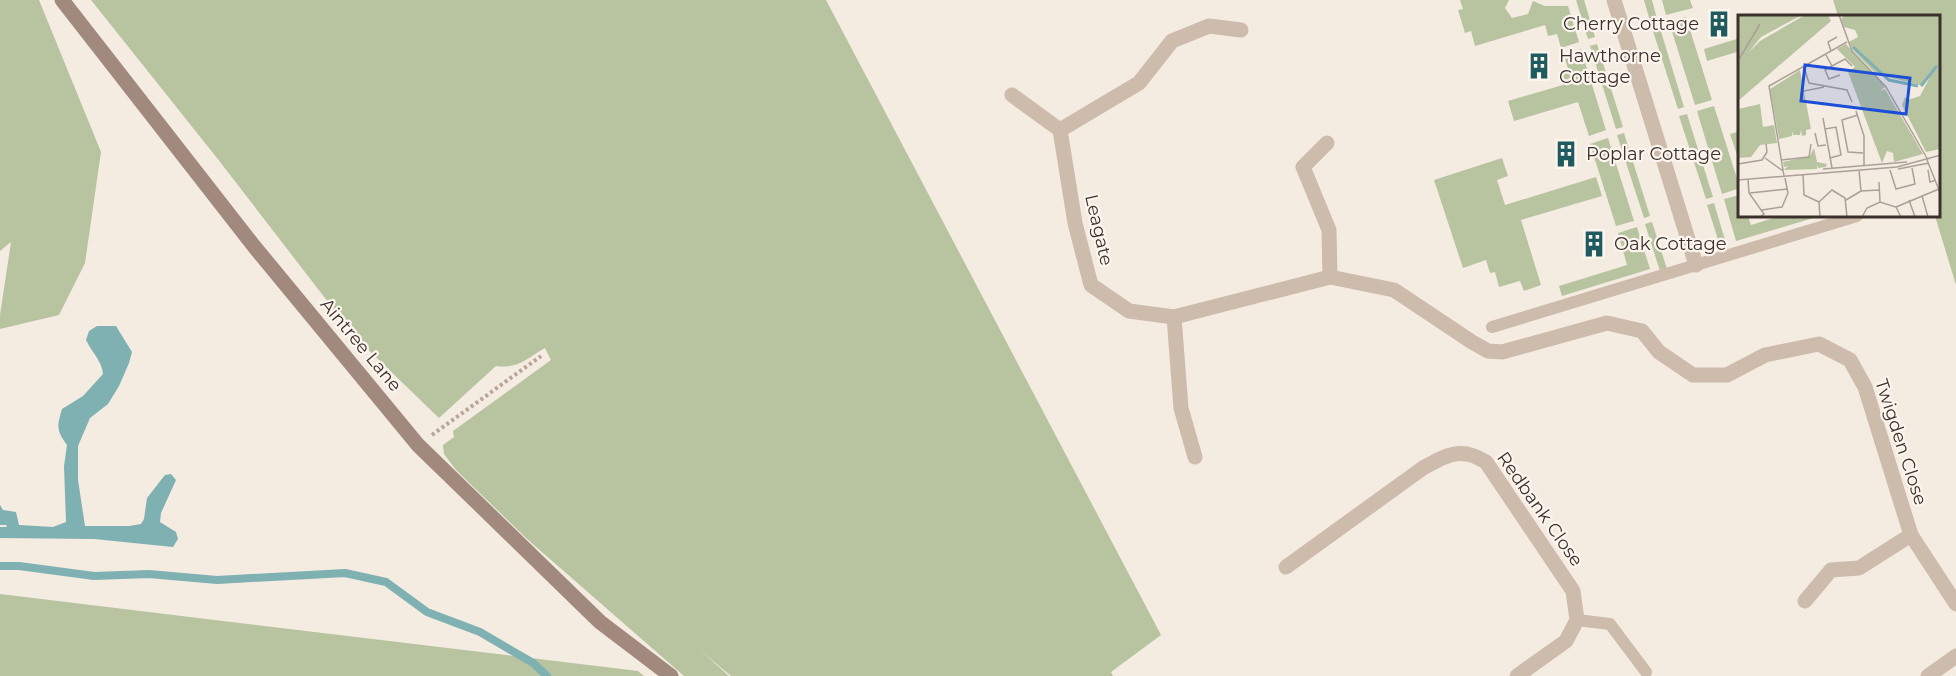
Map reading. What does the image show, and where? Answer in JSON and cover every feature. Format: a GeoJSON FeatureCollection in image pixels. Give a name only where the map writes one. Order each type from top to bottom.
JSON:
{"type":"FeatureCollection","features":[{"type":"Feature","properties":{"kind":"main road","name":"Aintree Lane"},"geometry":{"type":"LineString","coordinates":[[62,0],[253,245],[418,445],[600,622],[671,676]]}},
{"type":"Feature","properties":{"kind":"street"},"geometry":{"type":"LineString","coordinates":[[1614,0],[1696,265]]}},
{"type":"Feature","properties":{"kind":"street"},"geometry":{"type":"LineString","coordinates":[[1012,95],[1060,130],[1139,83],[1172,41],[1209,26],[1241,30]]}},
{"type":"Feature","properties":{"kind":"street","name":"Leagate"},"geometry":{"type":"LineString","coordinates":[[1060,130],[1075,223],[1091,285],[1129,311],[1173,317],[1330,277],[1394,290],[1488,351]]}},
{"type":"Feature","properties":{"kind":"street"},"geometry":{"type":"LineString","coordinates":[[1328,143],[1303,167],[1329,230],[1330,277]]}},
{"type":"Feature","properties":{"kind":"street"},"geometry":{"type":"LineString","coordinates":[[1173,317],[1181,408],[1196,457]]}},
{"type":"Feature","properties":{"kind":"street","name":"Twigden Close"},"geometry":{"type":"LineString","coordinates":[[1488,351],[1502,352],[1607,323],[1642,331],[1659,352],[1693,375],[1727,375],[1765,355],[1819,344],[1851,360],[1865,387],[1911,535],[1956,604]]}},
{"type":"Feature","properties":{"kind":"street","name":"Redbank Close"},"geometry":{"type":"LineString","coordinates":[[1286,567],[1423,468],[1444,457],[1461,452],[1486,462],[1573,591],[1576,620]]}},
{"type":"Feature","properties":{"kind":"street"},"geometry":{"type":"LineString","coordinates":[[1805,601],[1831,570],[1859,568],[1911,535]]}},
{"type":"Feature","properties":{"kind":"street"},"geometry":{"type":"LineString","coordinates":[[1517,676],[1566,641],[1576,620]]}},
{"type":"Feature","properties":{"kind":"street"},"geometry":{"type":"LineString","coordinates":[[1928,676],[1956,656]]}},
{"type":"Feature","properties":{"kind":"lane"},"geometry":{"type":"LineString","coordinates":[[1492,327],[1850,218]]}},
{"type":"Feature","properties":{"kind":"lane"},"geometry":{"type":"LineString","coordinates":[[1576,620],[1610,624],[1646,672]]}},
{"type":"Feature","properties":{"kind":"path"},"geometry":{"type":"LineString","coordinates":[[418,445],[541,356]]}},
{"type":"Feature","properties":{"kind":"green space"},"geometry":{"type":"Polygon","coordinates":[[[0,0],[39,0],[101,152],[85,263],[59,315],[0,329],[11,242],[0,251],[0,0]]]}},
{"type":"Feature","properties":{"kind":"green space"},"geometry":{"type":"Polygon","coordinates":[[[91,0],[826,0],[1161,635],[1111,672],[1113,676],[731,676],[700,650],[729,676],[684,676],[527,539],[456,470],[444,454],[443,445],[454,437],[453,431],[551,360],[545,348],[517,364],[496,366],[439,418],[355,337],[91,0]]]}},
{"type":"Feature","properties":{"kind":"green space"},"geometry":{"type":"Polygon","coordinates":[[[1460,0],[1509,0],[1505,8],[1512,18],[1528,14],[1533,1],[1545,6],[1568,6],[1579,42],[1561,48],[1557,34],[1548,36],[1545,25],[1475,46],[1471,31],[1465,33],[1458,10],[1463,9],[1460,0]]]}},
{"type":"Feature","properties":{"kind":"green space"},"geometry":{"type":"Polygon","coordinates":[[[1576,0],[1584,0],[1595,37],[1588,39],[1576,0]]]}},
{"type":"Feature","properties":{"kind":"green space"},"geometry":{"type":"Polygon","coordinates":[[[1644,0],[1652,0],[1657,19],[1650,21],[1644,0]]]}},
{"type":"Feature","properties":{"kind":"green space"},"geometry":{"type":"Polygon","coordinates":[[[1662,0],[1690,0],[1693,8],[1666,15],[1662,0]]]}},
{"type":"Feature","properties":{"kind":"green space"},"geometry":{"type":"Polygon","coordinates":[[[1833,0],[1956,0],[1956,285],[1936,218],[1941,218],[1941,15],[1838,15],[1833,0]]]}},
{"type":"Feature","properties":{"kind":"green space"},"geometry":{"type":"Polygon","coordinates":[[[1686,17],[1712,100],[1695,105],[1669,22],[1686,17]]]}},
{"type":"Feature","properties":{"kind":"green space"},"geometry":{"type":"Polygon","coordinates":[[[1659,25],[1684,107],[1678,109],[1652,28],[1659,25]]]}},
{"type":"Feature","properties":{"kind":"green space"},"geometry":{"type":"Polygon","coordinates":[[[1738,39],[1738,52],[1707,61],[1704,49],[1738,39]]]}},
{"type":"Feature","properties":{"kind":"green space"},"geometry":{"type":"Polygon","coordinates":[[[1597,44],[1623,127],[1616,129],[1590,46],[1597,44]]]}},
{"type":"Feature","properties":{"kind":"green space"},"geometry":{"type":"Polygon","coordinates":[[[1581,49],[1606,130],[1589,136],[1578,102],[1514,121],[1508,101],[1563,85],[1559,72],[1568,69],[1564,55],[1581,49]]]}},
{"type":"Feature","properties":{"kind":"green space"},"geometry":{"type":"Polygon","coordinates":[[[1714,106],[1738,182],[1738,189],[1722,194],[1697,111],[1714,106]]]}},
{"type":"Feature","properties":{"kind":"green space"},"geometry":{"type":"Polygon","coordinates":[[[1687,114],[1713,197],[1706,199],[1679,116],[1687,114]]]}},
{"type":"Feature","properties":{"kind":"green space"},"geometry":{"type":"Polygon","coordinates":[[[1738,132],[1738,155],[1737,155],[1730,134],[1738,132]]]}},
{"type":"Feature","properties":{"kind":"green space"},"geometry":{"type":"Polygon","coordinates":[[[1624,133],[1650,216],[1644,218],[1617,135],[1624,133]]]}},
{"type":"Feature","properties":{"kind":"green space"},"geometry":{"type":"Polygon","coordinates":[[[1608,138],[1634,221],[1616,226],[1590,144],[1608,138]]]}},
{"type":"Feature","properties":{"kind":"green space"},"geometry":{"type":"Polygon","coordinates":[[[1502,158],[1508,176],[1497,180],[1505,205],[1596,177],[1602,196],[1521,220],[1541,285],[1524,291],[1520,281],[1499,287],[1495,272],[1490,273],[1486,260],[1463,268],[1434,180],[1502,158]]]}},
{"type":"Feature","properties":{"kind":"green space"},"geometry":{"type":"Polygon","coordinates":[[[1738,196],[1738,218],[1749,218],[1751,225],[1774,218],[1813,218],[1736,241],[1724,199],[1738,196]]]}},
{"type":"Feature","properties":{"kind":"green space"},"geometry":{"type":"Polygon","coordinates":[[[1714,203],[1728,250],[1722,252],[1707,205],[1714,203]]]}},
{"type":"Feature","properties":{"kind":"green space"},"geometry":{"type":"Polygon","coordinates":[[[1652,222],[1667,269],[1660,271],[1645,224],[1652,222]]]}},
{"type":"Feature","properties":{"kind":"green space"},"geometry":{"type":"Polygon","coordinates":[[[1637,227],[1650,269],[1562,296],[1559,286],[1627,265],[1618,233],[1637,227]]]}},
{"type":"Feature","properties":{"kind":"green space"},"geometry":{"type":"Polygon","coordinates":[[[0,594],[638,671],[644,676],[0,676],[0,594]]]}},
{"type":"Feature","properties":{"kind":"water"},"geometry":{"type":"Polygon","coordinates":[[[97,326],[116,326],[132,352],[119,386],[108,404],[90,418],[78,446],[78,480],[85,526],[141,524],[147,498],[165,475],[171,474],[176,480],[161,513],[160,522],[176,532],[178,539],[173,547],[94,539],[0,538],[0,527],[7,527],[0,525],[0,505],[3,510],[16,512],[19,525],[53,527],[66,522],[64,466],[67,445],[59,432],[59,420],[62,409],[83,396],[103,374],[86,340],[89,331],[97,326]]]}},
{"type":"Feature","properties":{"kind":"waterway"},"geometry":{"type":"LineString","coordinates":[[0,566],[19,566],[94,576],[149,574],[217,580],[345,573],[386,582],[427,612],[480,632],[533,663],[547,676]]}},
{"type":"Feature","properties":{"kind":"place","name":"Cherry Cottage"},"geometry":{"type":"Point","coordinates":[1719,24]}},
{"type":"Feature","properties":{"kind":"place","name":"Hawthorne Cottage"},"geometry":{"type":"Point","coordinates":[1539,66]}},
{"type":"Feature","properties":{"kind":"place","name":"Poplar Cottage"},"geometry":{"type":"Point","coordinates":[1566,154]}},
{"type":"Feature","properties":{"kind":"place","name":"Oak Cottage"},"geometry":{"type":"Point","coordinates":[1594,244]}}]}
